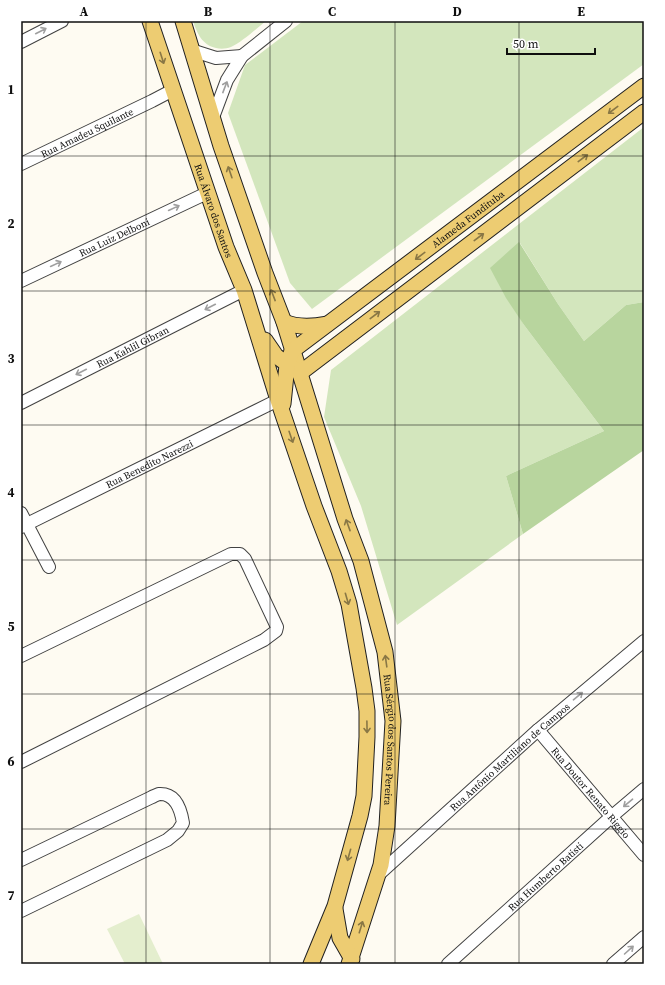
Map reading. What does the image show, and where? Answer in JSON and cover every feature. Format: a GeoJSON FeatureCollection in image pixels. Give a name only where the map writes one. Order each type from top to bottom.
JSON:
{"type":"FeatureCollection","features":[{"type":"Feature","properties":{"kind":"main road","name":"Rua Álvaro dos Santos"},"geometry":{"type":"LineString","coordinates":[[150,21],[207,193],[226,247],[244,290],[278,400],[314,506],[339,571],[349,604],[364,688],[367,710],[364,796],[360,816],[335,906],[311,964]]}},
{"type":"Feature","properties":{"kind":"main road","name":"Rua Sérgio dos Santos Pereira"},"geometry":{"type":"LineString","coordinates":[[183,21],[212,120],[265,273],[284,322],[345,519],[361,561],[384,652],[393,721],[387,826],[378,875],[352,962]]}},
{"type":"Feature","properties":{"kind":"main road","name":"Alameda Fundituba"},"geometry":{"type":"LineString","coordinates":[[292,351],[644,86]]}},
{"type":"Feature","properties":{"kind":"main road","name":"Alameda Fundituba"},"geometry":{"type":"LineString","coordinates":[[300,373],[644,112]]}},
{"type":"Feature","properties":{"kind":"main road"},"geometry":{"type":"LineString","coordinates":[[284,322],[291,325],[309,327],[330,323]]}},
{"type":"Feature","properties":{"kind":"main road"},"geometry":{"type":"LineString","coordinates":[[256,327],[276,356],[300,373]]}},
{"type":"Feature","properties":{"kind":"main road"},"geometry":{"type":"LineString","coordinates":[[307,397],[310,382],[319,366],[352,333]]}},
{"type":"Feature","properties":{"kind":"main road"},"geometry":{"type":"LineString","coordinates":[[283,414],[287,365],[292,351]]}},
{"type":"Feature","properties":{"kind":"main road"},"geometry":{"type":"LineString","coordinates":[[339,571],[361,561]]}},
{"type":"Feature","properties":{"kind":"main road"},"geometry":{"type":"LineString","coordinates":[[335,906],[340,938],[352,962]]}},
{"type":"Feature","properties":{"kind":"street"},"geometry":{"type":"LineString","coordinates":[[21,42],[62,21]]}},
{"type":"Feature","properties":{"kind":"street"},"geometry":{"type":"LineString","coordinates":[[212,120],[227,80],[242,56],[286,21]]}},
{"type":"Feature","properties":{"kind":"street"},"geometry":{"type":"LineString","coordinates":[[191,50],[216,58],[242,56]]}},
{"type":"Feature","properties":{"kind":"street","name":"Rua Amadeu Squilante"},"geometry":{"type":"LineString","coordinates":[[21,164],[173,90]]}},
{"type":"Feature","properties":{"kind":"street","name":"Rua Luiz Delboni"},"geometry":{"type":"LineString","coordinates":[[21,281],[207,193]]}},
{"type":"Feature","properties":{"kind":"street","name":"Rua Kahlil Gibran"},"geometry":{"type":"LineString","coordinates":[[21,403],[244,290]]}},
{"type":"Feature","properties":{"kind":"street","name":"Rua Benedito Narezzi"},"geometry":{"type":"LineString","coordinates":[[24,526],[278,400]]}},
{"type":"Feature","properties":{"kind":"street"},"geometry":{"type":"LineString","coordinates":[[21,513],[24,526],[49,567]]}},
{"type":"Feature","properties":{"kind":"street"},"geometry":{"type":"LineString","coordinates":[[21,656],[231,554],[240,554],[245,559],[277,627],[276,631],[264,640],[21,762]]}},
{"type":"Feature","properties":{"kind":"street","name":"Rua Antônio Martiliano de Campos"},"geometry":{"type":"LineString","coordinates":[[378,875],[538,730],[644,641]]}},
{"type":"Feature","properties":{"kind":"street","name":"Rua Doutor Renato Riggio"},"geometry":{"type":"LineString","coordinates":[[538,730],[644,855]]}},
{"type":"Feature","properties":{"kind":"street","name":"Rua Humberto Batisti"},"geometry":{"type":"LineString","coordinates":[[448,964],[644,789]]}},
{"type":"Feature","properties":{"kind":"street"},"geometry":{"type":"LineString","coordinates":[[21,860],[159,794],[172,798],[181,810],[184,823],[178,831],[167,840],[21,911]]}},
{"type":"Feature","properties":{"kind":"street"},"geometry":{"type":"LineString","coordinates":[[613,964],[644,937]]}},
{"type":"Feature","properties":{"kind":"green space"},"geometry":{"type":"Polygon","coordinates":[[[193,21],[266,21],[235,45],[229,48],[221,49],[207,44],[201,38],[193,21]]]}},
{"type":"Feature","properties":{"kind":"green space"},"geometry":{"type":"Polygon","coordinates":[[[303,21],[644,21],[644,64],[312,309],[290,283],[228,113],[245,65],[303,21]]]}},
{"type":"Feature","properties":{"kind":"green space"},"geometry":{"type":"Polygon","coordinates":[[[644,127],[644,302],[626,305],[584,341],[558,304],[520,243],[491,268],[524,325],[604,431],[506,476],[523,534],[397,625],[361,506],[324,417],[331,370],[644,127]]]}},
{"type":"Feature","properties":{"kind":"green space"},"geometry":{"type":"Polygon","coordinates":[[[519,242],[558,304],[584,341],[626,305],[644,302],[644,450],[523,534],[506,476],[604,431],[524,325],[506,298],[490,268],[519,242]]]}},
{"type":"Feature","properties":{"kind":"green space"},"geometry":{"type":"Polygon","coordinates":[[[139,914],[163,964],[125,964],[107,929],[139,914]]]}}]}
